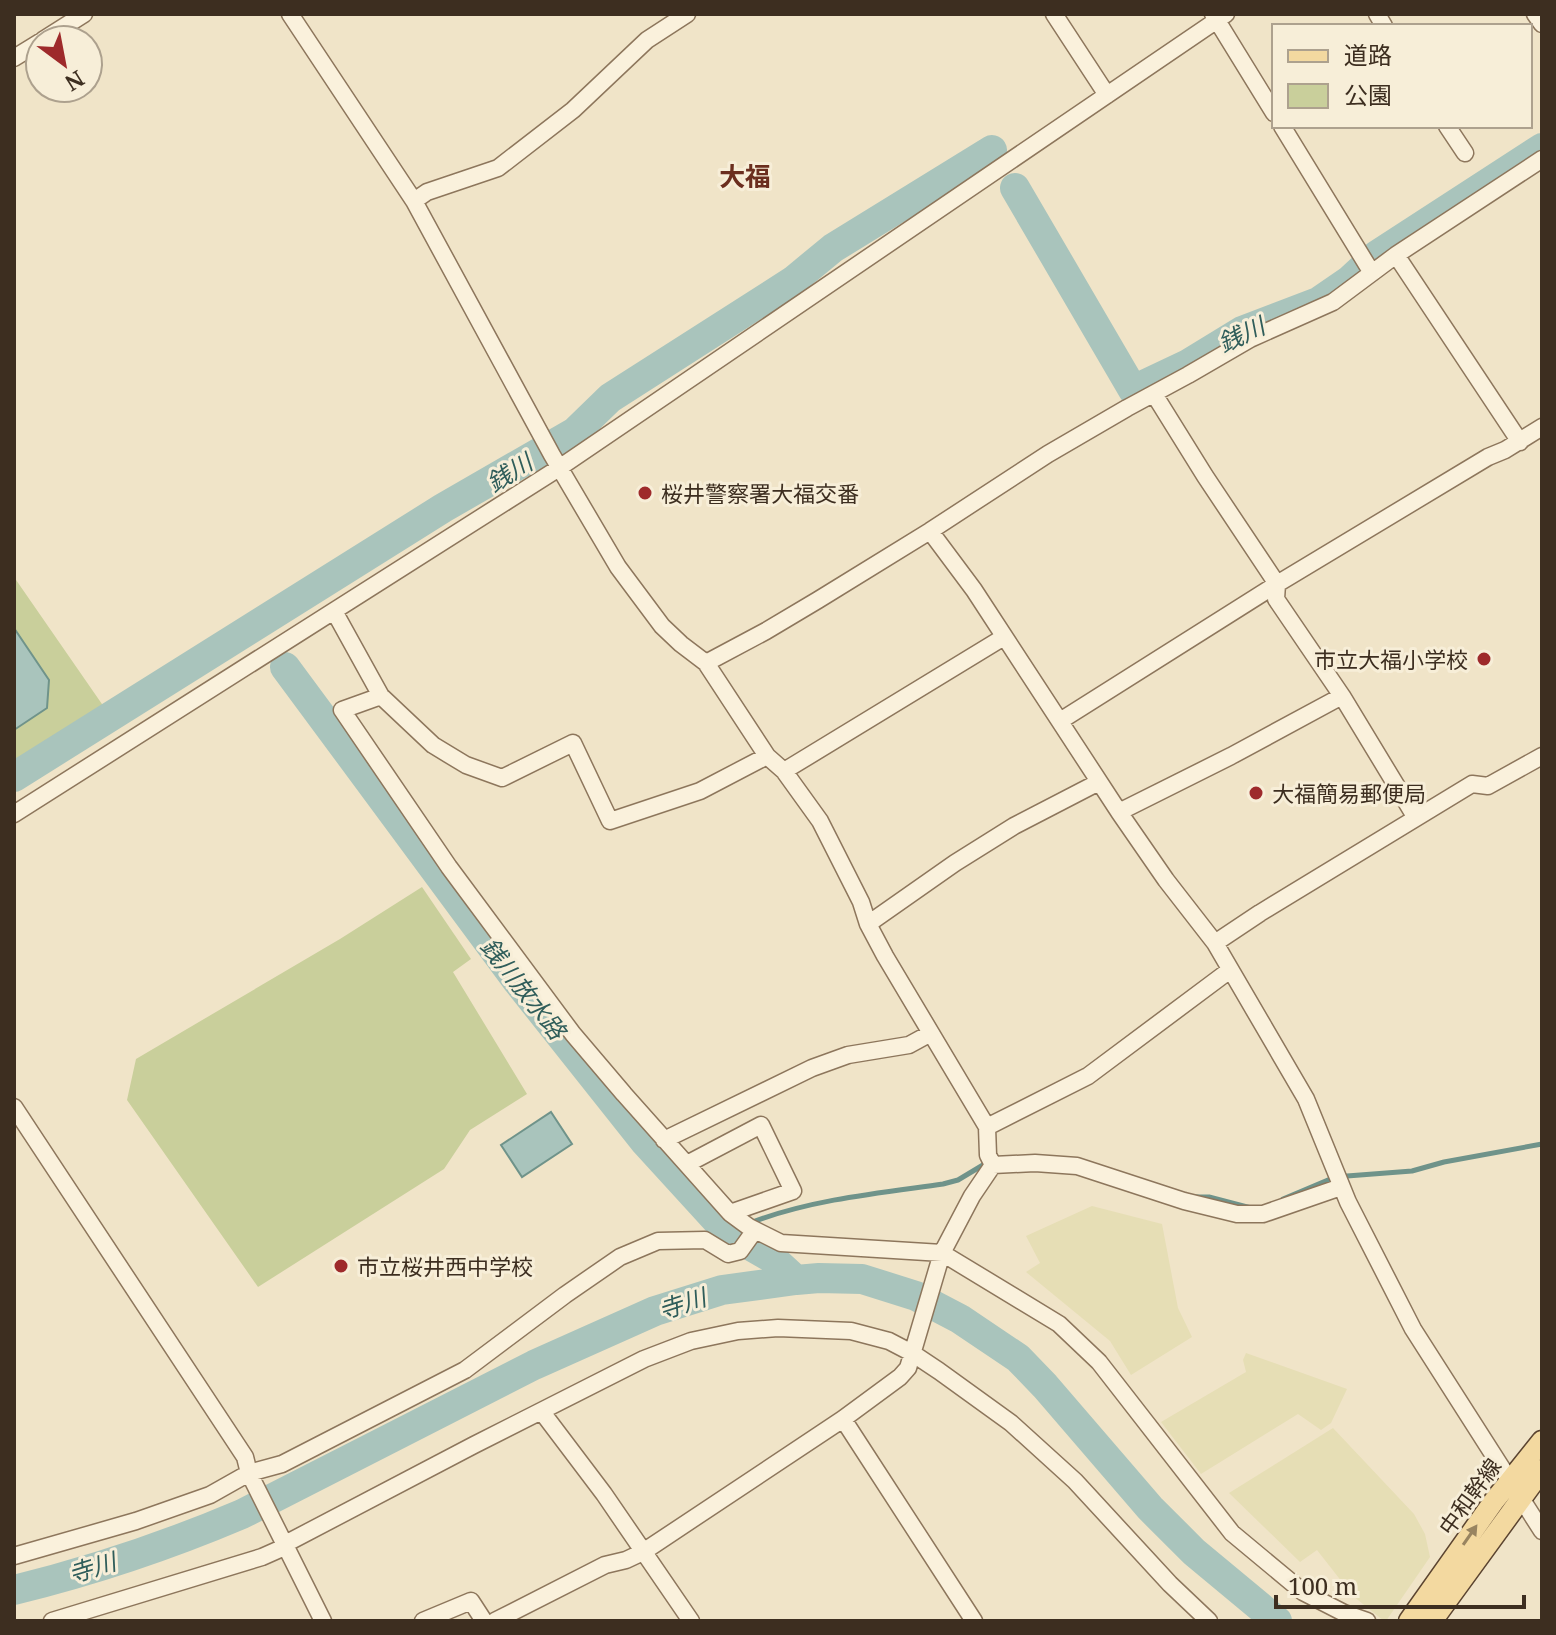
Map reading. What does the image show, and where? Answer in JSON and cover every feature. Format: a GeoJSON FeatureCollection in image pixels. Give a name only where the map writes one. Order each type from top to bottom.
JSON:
{"type":"FeatureCollection","features":[{"type":"Feature","properties":{"kind":"main road","name":"中和幹線"},"geometry":{"type":"LineString","coordinates":[[1409,1621],[1510,1480],[1542,1441]]}},
{"type":"Feature","properties":{"kind":"main road","name":"中和幹線"},"geometry":{"type":"LineString","coordinates":[[1432,1621],[1542,1470]]}},
{"type":"Feature","properties":{"kind":"street"},"geometry":{"type":"LineString","coordinates":[[290,14],[414,201],[552,455],[618,567],[662,626],[706,663],[767,756],[784,771],[820,821],[885,956],[987,1127],[991,1160],[941,1257],[908,1368],[900,1377],[843,1419],[643,1552],[605,1565],[495,1621]]}},
{"type":"Feature","properties":{"kind":"street"},"geometry":{"type":"LineString","coordinates":[[414,201],[427,192],[498,168],[573,110],[647,40],[687,14]]}},
{"type":"Feature","properties":{"kind":"street"},"geometry":{"type":"LineString","coordinates":[[1054,14],[1107,95]]}},
{"type":"Feature","properties":{"kind":"street"},"geometry":{"type":"LineString","coordinates":[[1535,14],[1542,24]]}},
{"type":"Feature","properties":{"kind":"street"},"geometry":{"type":"LineString","coordinates":[[14,814],[334,611],[552,455],[1107,95],[1218,16],[1272,110]]}},
{"type":"Feature","properties":{"kind":"street"},"geometry":{"type":"LineString","coordinates":[[1283,128],[1372,273]]}},
{"type":"Feature","properties":{"kind":"street"},"geometry":{"type":"LineString","coordinates":[[1448,128],[1465,153]]}},
{"type":"Feature","properties":{"kind":"street"},"geometry":{"type":"LineString","coordinates":[[706,663],[766,631],[1127,408],[1250,339],[1333,302],[1396,255],[1542,159]]}},
{"type":"Feature","properties":{"kind":"street"},"geometry":{"type":"LineString","coordinates":[[1396,255],[1520,442]]}},
{"type":"Feature","properties":{"kind":"street"},"geometry":{"type":"LineString","coordinates":[[1154,394],[1277,584],[1276,599],[1342,696],[1416,818]]}},
{"type":"Feature","properties":{"kind":"street"},"geometry":{"type":"LineString","coordinates":[[1060,721],[1277,584],[1542,427]]}},
{"type":"Feature","properties":{"kind":"street"},"geometry":{"type":"LineString","coordinates":[[930,531],[974,590],[1166,880],[1215,943],[1306,1099],[1340,1182],[1413,1329],[1542,1531]]}},
{"type":"Feature","properties":{"kind":"street"},"geometry":{"type":"LineString","coordinates":[[334,611],[381,696],[433,745],[466,765],[502,778],[573,743],[610,821],[700,791],[767,756]]}},
{"type":"Feature","properties":{"kind":"street"},"geometry":{"type":"LineString","coordinates":[[784,771],[1004,637]]}},
{"type":"Feature","properties":{"kind":"street"},"geometry":{"type":"LineString","coordinates":[[381,696],[342,710],[449,867],[573,1034],[664,1140],[744,1223],[781,1243],[941,1257],[1059,1324],[1099,1362],[1232,1533],[1303,1592],[1367,1621]]}},
{"type":"Feature","properties":{"kind":"street"},"geometry":{"type":"LineString","coordinates":[[1119,812],[1342,696]]}},
{"type":"Feature","properties":{"kind":"street"},"geometry":{"type":"LineString","coordinates":[[1215,943],[1472,784],[1488,786],[1542,756]]}},
{"type":"Feature","properties":{"kind":"street"},"geometry":{"type":"LineString","coordinates":[[868,924],[1014,826],[1099,782]]}},
{"type":"Feature","properties":{"kind":"street"},"geometry":{"type":"LineString","coordinates":[[987,1127],[1088,1076],[1230,970]]}},
{"type":"Feature","properties":{"kind":"street"},"geometry":{"type":"LineString","coordinates":[[664,1140],[812,1068],[848,1055],[909,1045],[931,1033]]}},
{"type":"Feature","properties":{"kind":"street"},"geometry":{"type":"LineString","coordinates":[[14,1107],[245,1457],[251,1477],[323,1621]]}},
{"type":"Feature","properties":{"kind":"street"},"geometry":{"type":"LineString","coordinates":[[14,1556],[136,1521],[210,1495],[282,1464],[465,1370],[620,1257],[658,1241],[705,1240],[728,1254],[740,1251],[744,1223],[793,1191],[761,1125],[687,1164]]}},
{"type":"Feature","properties":{"kind":"street"},"geometry":{"type":"LineString","coordinates":[[991,1160],[1077,1166],[1184,1201],[1237,1214],[1263,1214],[1340,1182]]}},
{"type":"Feature","properties":{"kind":"street"},"geometry":{"type":"LineString","coordinates":[[52,1621],[262,1557],[280,1549],[283,1539],[655,1354],[691,1341],[738,1331],[778,1328],[851,1331],[914,1348],[987,1403],[1075,1481],[1170,1584],[1209,1621]]}},
{"type":"Feature","properties":{"kind":"street"},"geometry":{"type":"LineString","coordinates":[[542,1412],[604,1494],[691,1621]]}},
{"type":"Feature","properties":{"kind":"street"},"geometry":{"type":"LineString","coordinates":[[843,1419],[974,1621]]}},
{"type":"Feature","properties":{"kind":"street"},"geometry":{"type":"LineString","coordinates":[[423,1621],[471,1601],[484,1621]]}},
{"type":"Feature","properties":{"kind":"shaded area"},"geometry":{"type":"Polygon","coordinates":[[[1092,1206],[1162,1224],[1178,1308],[1192,1337],[1131,1375],[1110,1341],[1026,1272],[1040,1263],[1026,1236],[1092,1206]]]}},
{"type":"Feature","properties":{"kind":"shaded area"},"geometry":{"type":"Polygon","coordinates":[[[1246,1353],[1347,1389],[1331,1423],[1321,1430],[1298,1414],[1201,1474],[1161,1422],[1246,1372],[1243,1360],[1246,1353]]]}},
{"type":"Feature","properties":{"kind":"shaded area"},"geometry":{"type":"Polygon","coordinates":[[[1333,1428],[1414,1514],[1425,1534],[1430,1557],[1386,1621],[1353,1596],[1317,1550],[1300,1562],[1229,1493],[1333,1428]]]}},
{"type":"Feature","properties":{"kind":"green space"},"geometry":{"type":"Polygon","coordinates":[[[14,577],[104,707],[14,767],[14,730],[46,708],[49,680],[14,628],[14,577]]]}},
{"type":"Feature","properties":{"kind":"green space"},"geometry":{"type":"Polygon","coordinates":[[[422,887],[471,959],[453,972],[527,1094],[470,1130],[444,1169],[258,1287],[127,1100],[136,1059],[422,887]]]}},
{"type":"Feature","properties":{"kind":"water"},"geometry":{"type":"Polygon","coordinates":[[[14,628],[49,680],[47,708],[14,730],[14,628]]]}},
{"type":"Feature","properties":{"kind":"water"},"geometry":{"type":"Polygon","coordinates":[[[551,1112],[572,1144],[522,1177],[501,1145],[551,1112]]]}},
{"type":"Feature","properties":{"kind":"waterway","name":"銭川"},"geometry":{"type":"LineString","coordinates":[[1015,188],[1133,390],[1188,364],[1242,331],[1318,302],[1350,280],[1377,255],[1542,148]]}},
{"type":"Feature","properties":{"kind":"waterway","name":"銭川"},"geometry":{"type":"LineString","coordinates":[[14,777],[443,508],[575,432],[610,398],[793,281],[833,248],[992,150]]}},
{"type":"Feature","properties":{"kind":"waterway","name":"銭川放水路"},"geometry":{"type":"LineString","coordinates":[[285,667],[518,982],[645,1142],[719,1223],[737,1238],[772,1258],[796,1280]]}},
{"type":"Feature","properties":{"kind":"waterway"},"geometry":{"type":"LineString","coordinates":[[1283,1199],[1328,1180],[1412,1171],[1542,1144]]}},
{"type":"Feature","properties":{"kind":"waterway"},"geometry":{"type":"LineString","coordinates":[[752,1223],[824,1202],[943,1184],[958,1180],[988,1162]]}},
{"type":"Feature","properties":{"kind":"waterway"},"geometry":{"type":"LineString","coordinates":[[1195,1197],[1209,1197],[1251,1208]]}},
{"type":"Feature","properties":{"kind":"waterway","name":"寺川"},"geometry":{"type":"LineString","coordinates":[[14,1590],[130,1556],[242,1514],[534,1365],[655,1311],[722,1290],[819,1278],[862,1279],[916,1296],[960,1319],[1018,1358],[1150,1508],[1194,1552],[1277,1621]]}},
{"type":"Feature","properties":{"kind":"place","name":"桜井警察署大福交番"},"geometry":{"type":"Point","coordinates":[645,493]}},
{"type":"Feature","properties":{"kind":"place","name":"市立大福小学校"},"geometry":{"type":"Point","coordinates":[1484,659]}},
{"type":"Feature","properties":{"kind":"place","name":"大福簡易郵便局"},"geometry":{"type":"Point","coordinates":[1256,793]}},
{"type":"Feature","properties":{"kind":"place","name":"市立桜井西中学校"},"geometry":{"type":"Point","coordinates":[341,1266]}},
{"type":"Feature","properties":{"kind":"district","name":"大福"},"geometry":{"type":"Point","coordinates":[745,176]}}]}
